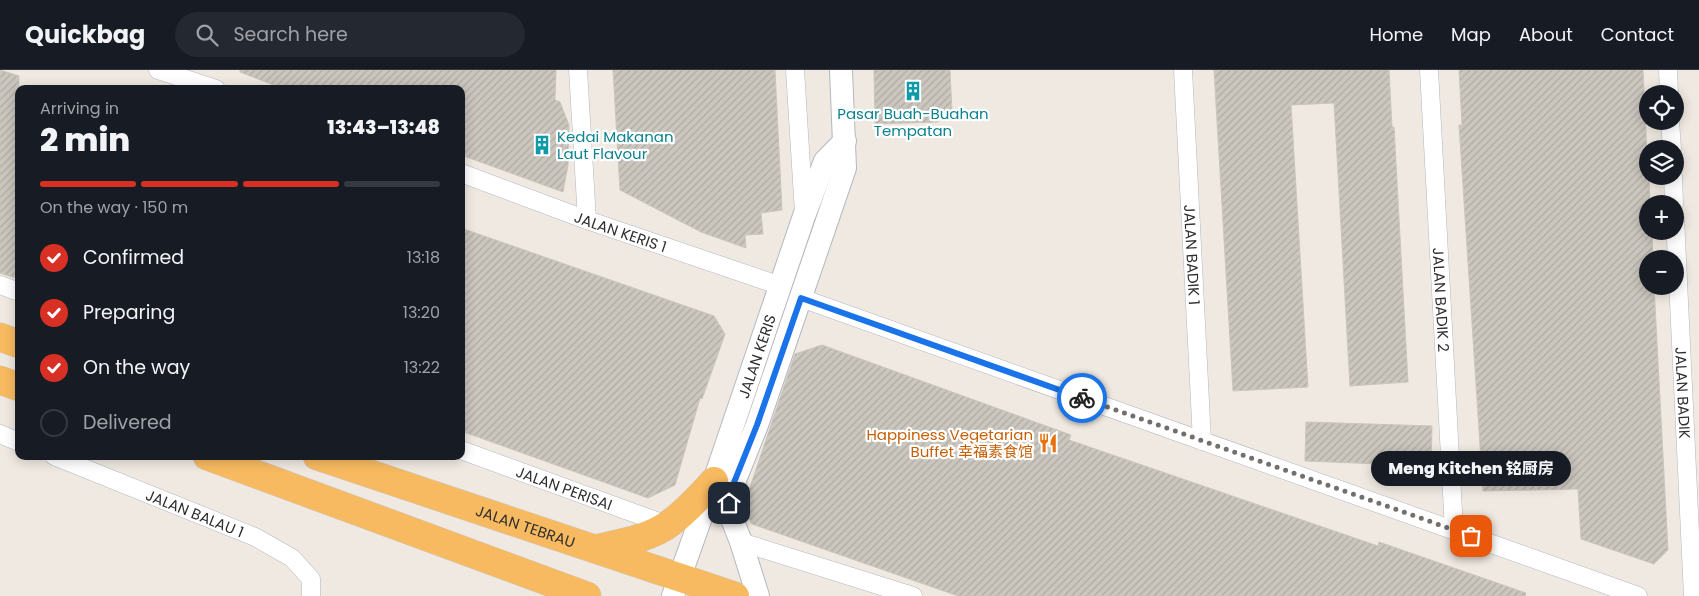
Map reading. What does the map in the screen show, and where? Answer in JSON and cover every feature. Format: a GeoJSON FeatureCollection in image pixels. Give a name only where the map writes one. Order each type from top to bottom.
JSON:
{"type":"FeatureCollection","features":[{"type":"Feature","properties":{"kind":"highway"},"geometry":{"type":"LineString","coordinates":[[0,337],[15,343]]}},
{"type":"Feature","properties":{"kind":"highway"},"geometry":{"type":"LineString","coordinates":[[0,380],[15,386]]}},
{"type":"Feature","properties":{"kind":"highway"},"geometry":{"type":"LineString","coordinates":[[219,460],[587,596]]}},
{"type":"Feature","properties":{"kind":"highway","name":"JALAN TEBRAU"},"geometry":{"type":"LineString","coordinates":[[329,460],[595,550],[676,587],[735,596]]}},
{"type":"Feature","properties":{"kind":"highway"},"geometry":{"type":"LineString","coordinates":[[595,550],[647,535],[667,525],[685,511],[714,481]]}},
{"type":"Feature","properties":{"kind":"street"},"geometry":{"type":"LineString","coordinates":[[158,70],[204,85]]}},
{"type":"Feature","properties":{"kind":"street"},"geometry":{"type":"LineString","coordinates":[[578,70],[587,220]]}},
{"type":"Feature","properties":{"kind":"street"},"geometry":{"type":"LineString","coordinates":[[795,70],[804,216]]}},
{"type":"Feature","properties":{"kind":"street","name":"JALAN KERIS"},"geometry":{"type":"LineString","coordinates":[[758,596],[732,519],[729,503],[731,490],[757,425],[845,168],[840,70]]}},
{"type":"Feature","properties":{"kind":"street","name":"JALAN BADIK 1"},"geometry":{"type":"LineString","coordinates":[[1183,70],[1202,441]]}},
{"type":"Feature","properties":{"kind":"street","name":"JALAN BADIK 2"},"geometry":{"type":"LineString","coordinates":[[1429,70],[1454,530]]}},
{"type":"Feature","properties":{"kind":"street"},"geometry":{"type":"LineString","coordinates":[[1668,70],[1669,85]]}},
{"type":"Feature","properties":{"kind":"street","name":"JALAN KERIS"},"geometry":{"type":"LineString","coordinates":[[676,587],[804,216],[825,161],[845,141]]}},
{"type":"Feature","properties":{"kind":"street","name":"JALAN KERIS 1"},"geometry":{"type":"LineString","coordinates":[[465,174],[587,220],[781,286]]}},
{"type":"Feature","properties":{"kind":"street","name":"JALAN BADIK"},"geometry":{"type":"LineString","coordinates":[[1676,240],[1693,596]]}},
{"type":"Feature","properties":{"kind":"street"},"geometry":{"type":"LineString","coordinates":[[0,285],[15,291]]}},
{"type":"Feature","properties":{"kind":"street"},"geometry":{"type":"LineString","coordinates":[[801,298],[1638,596]]}},
{"type":"Feature","properties":{"kind":"street"},"geometry":{"type":"LineString","coordinates":[[0,434],[15,440]]}},
{"type":"Feature","properties":{"kind":"street","name":"JALAN PERISAI"},"geometry":{"type":"LineString","coordinates":[[465,451],[667,525]]}},
{"type":"Feature","properties":{"kind":"street","name":"JALAN BALAU 1"},"geometry":{"type":"LineString","coordinates":[[64,460],[255,536],[292,558],[311,579],[311,596]]}},
{"type":"Feature","properties":{"kind":"street"},"geometry":{"type":"LineString","coordinates":[[741,542],[913,596]]}},
{"type":"Feature","properties":{"kind":"building"},"geometry":{"type":"Polygon","coordinates":[[[0,70],[19,76],[19,85],[15,85],[15,278],[0,273],[0,70]]]}},
{"type":"Feature","properties":{"kind":"building"},"geometry":{"type":"Polygon","coordinates":[[[240,70],[556,70],[555,100],[560,102],[569,125],[568,165],[563,192],[465,156],[465,85],[274,85],[240,72],[240,70]]]}},
{"type":"Feature","properties":{"kind":"building"},"geometry":{"type":"Polygon","coordinates":[[[613,70],[775,70],[782,210],[761,213],[763,234],[745,235],[746,248],[701,232],[620,190],[613,70]]]}},
{"type":"Feature","properties":{"kind":"building","name":"Pasar Buah-Buahan Tempatan"},"geometry":{"type":"Polygon","coordinates":[[[874,70],[950,70],[952,112],[937,112],[938,122],[875,124],[874,70]]]}},
{"type":"Feature","properties":{"kind":"building"},"geometry":{"type":"Polygon","coordinates":[[[1214,70],[1389,70],[1392,127],[1394,127],[1408,382],[1350,386],[1334,103],[1291,105],[1308,387],[1233,391],[1214,70]]]}},
{"type":"Feature","properties":{"kind":"building"},"geometry":{"type":"Polygon","coordinates":[[[1459,70],[1643,70],[1644,85],[1639,85],[1639,130],[1646,130],[1646,140],[1639,140],[1639,185],[1649,185],[1650,195],[1639,195],[1639,240],[1652,240],[1653,250],[1639,250],[1639,295],[1654,295],[1668,550],[1654,564],[1581,539],[1578,489],[1483,491],[1459,125],[1462,125],[1459,70]]]}},
{"type":"Feature","properties":{"kind":"building"},"geometry":{"type":"Polygon","coordinates":[[[465,229],[714,316],[725,334],[702,399],[700,398],[675,485],[648,498],[465,432],[465,229]]]}},
{"type":"Feature","properties":{"kind":"building"},"geometry":{"type":"Polygon","coordinates":[[[822,345],[1071,435],[1069,440],[1378,546],[1379,542],[1526,593],[1525,596],[958,596],[752,524],[743,508],[795,354],[822,345]]]}},
{"type":"Feature","properties":{"kind":"building"},"geometry":{"type":"Polygon","coordinates":[[[1306,422],[1432,426],[1431,466],[1305,461],[1306,422]]]}},
{"type":"Feature","properties":{"kind":"way so far"},"geometry":{"type":"LineString","coordinates":[[1082,398],[1471,536]]}},
{"type":"Feature","properties":{"kind":"place","name":"Pasar Buah-Buahan Tempatan"},"geometry":{"type":"Point","coordinates":[913,91]}},
{"type":"Feature","properties":{"kind":"place","name":"Kedai Makanan Laut Flavour"},"geometry":{"type":"Point","coordinates":[542,145]}},
{"type":"Feature","properties":{"kind":"place","name":"Happiness Vegetarian Buffet 幸福素食馆"},"geometry":{"type":"Point","coordinates":[1048,443]}},
{"type":"Feature","properties":{"kind":"place","name":"Meng Kitchen 铭厨房"},"geometry":{"type":"Point","coordinates":[1471,536]}},
{"type":"Feature","properties":{"kind":"route"},"geometry":{"type":"LineString","coordinates":[[729,503],[731,490],[757,425],[801,298],[1082,398]]}}]}
